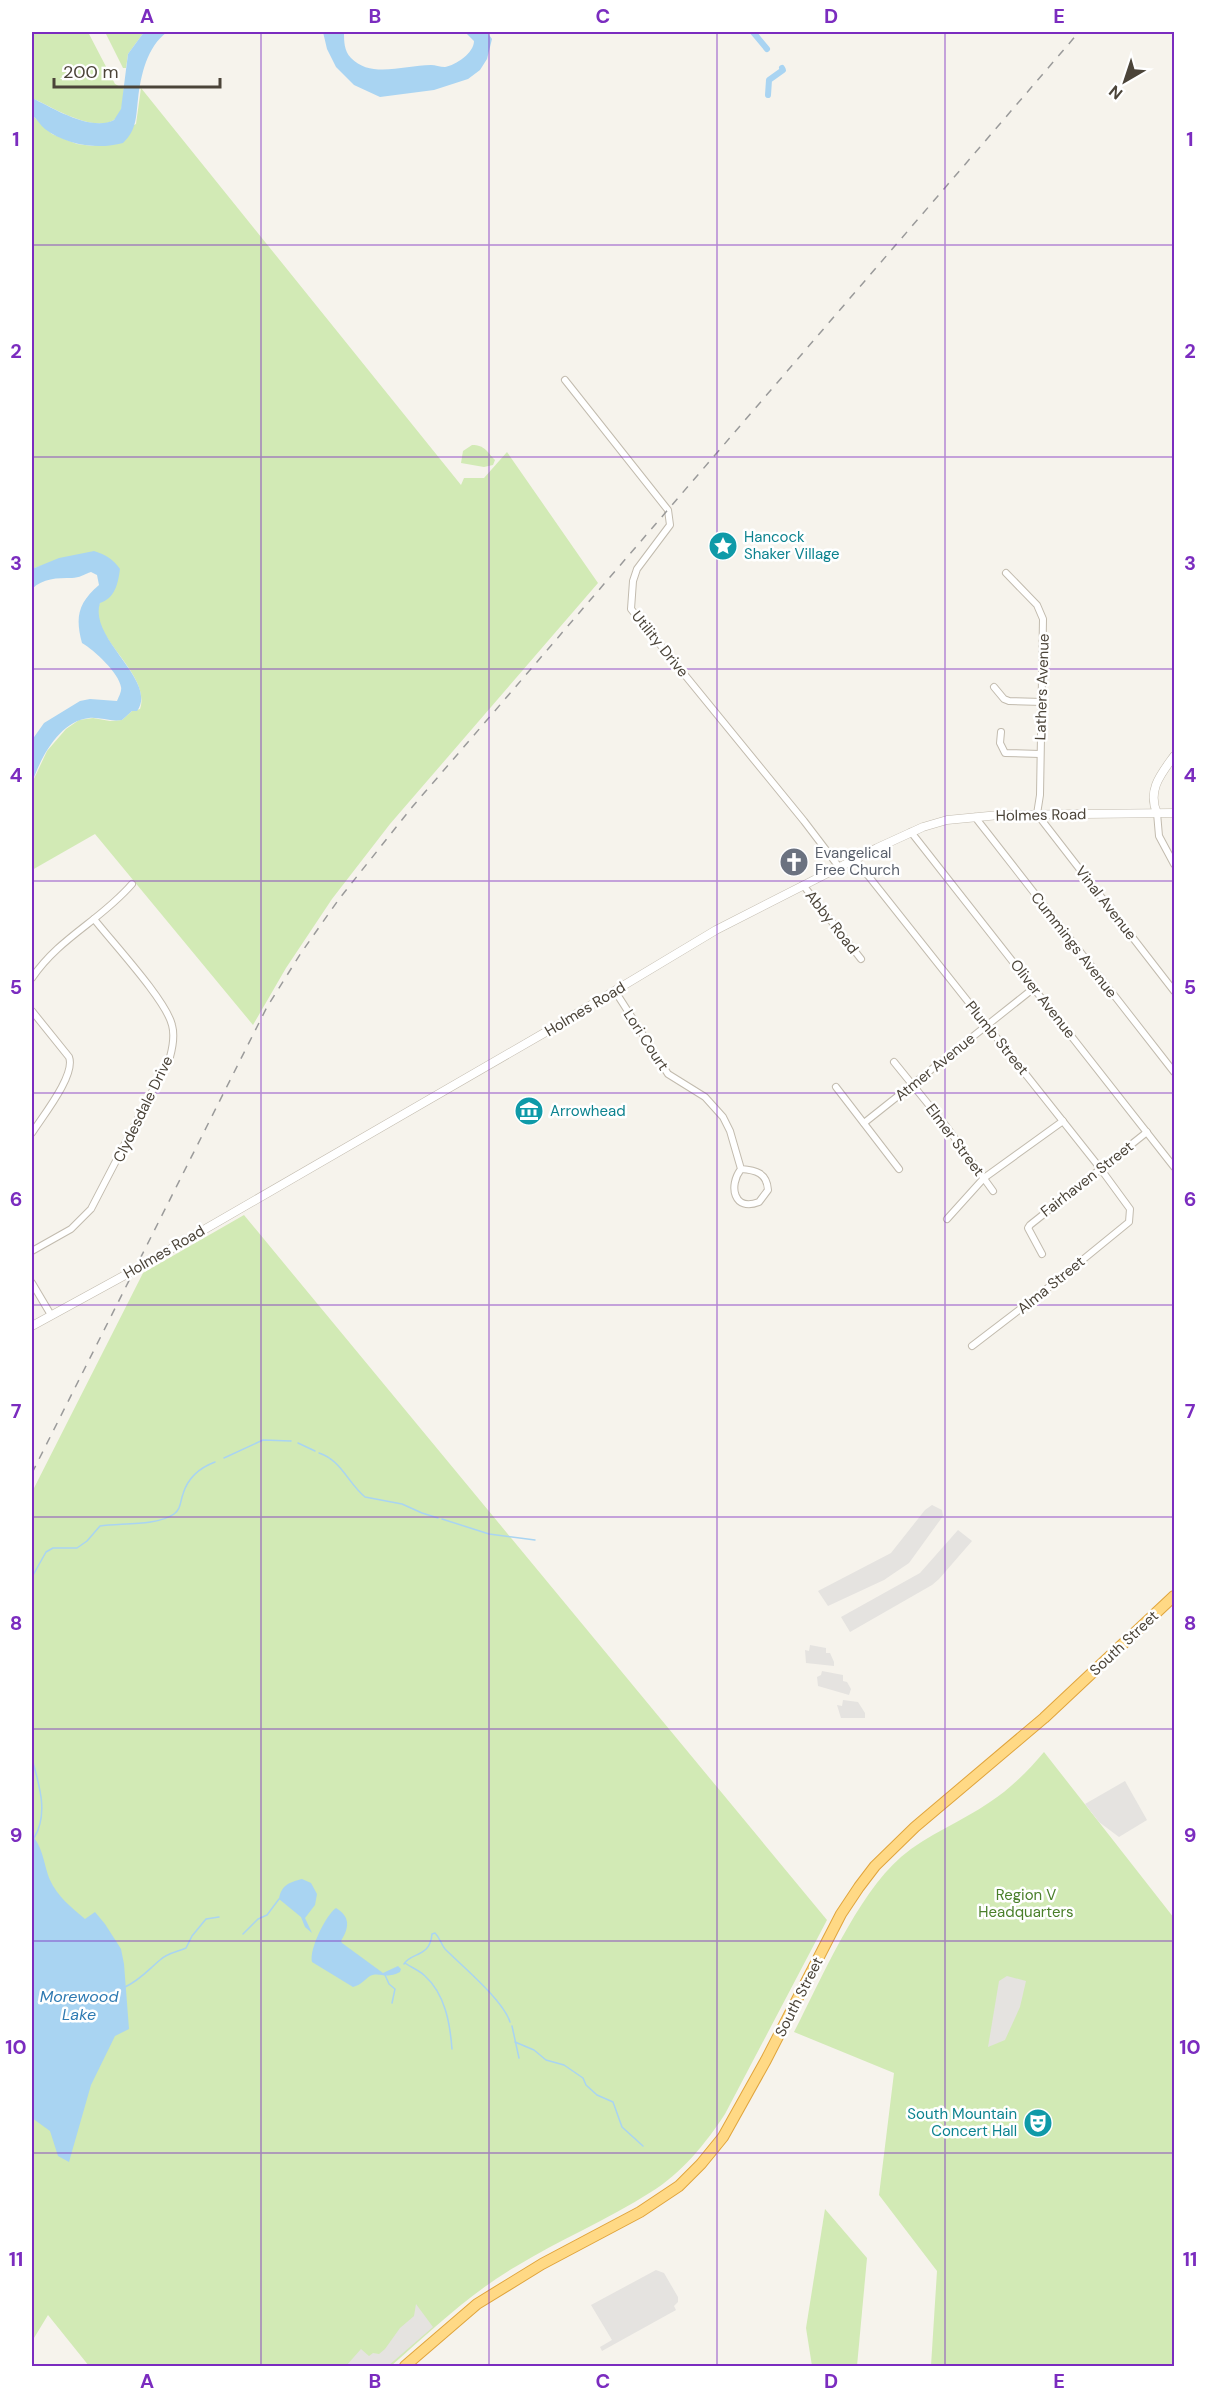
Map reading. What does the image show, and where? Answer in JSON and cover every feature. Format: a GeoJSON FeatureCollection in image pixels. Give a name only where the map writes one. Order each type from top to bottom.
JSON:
{"type":"FeatureCollection","features":[{"type":"Feature","properties":{"kind":"highway","name":"South Street"},"geometry":{"type":"LineString","coordinates":[[405,2367],[477,2304],[542,2264],[640,2212],[679,2186],[701,2164],[723,2137],[766,2060],[841,1914],[876,1866],[915,1827],[1044,1718],[1174,1596]]}},
{"type":"Feature","properties":{"kind":"street","name":"Utility Drive"},"geometry":{"type":"LineString","coordinates":[[566,380],[668,510],[670,525],[637,569],[633,581],[631,609],[839,867]]}},
{"type":"Feature","properties":{"kind":"street","name":"Lathers Avenue"},"geometry":{"type":"LineString","coordinates":[[1006,573],[1037,605],[1043,619],[1040,809],[1037,814]]}},
{"type":"Feature","properties":{"kind":"street"},"geometry":{"type":"LineString","coordinates":[[994,687],[1004,699],[1042,702]]}},
{"type":"Feature","properties":{"kind":"street"},"geometry":{"type":"LineString","coordinates":[[1001,732],[1000,743],[1005,753],[1040,754]]}},
{"type":"Feature","properties":{"kind":"street"},"geometry":{"type":"LineString","coordinates":[[1174,756],[1161,774],[1154,790],[1153,804],[1159,836],[1174,864]]}},
{"type":"Feature","properties":{"kind":"street","name":"Holmes Road"},"geometry":{"type":"LineString","coordinates":[[32,1326],[143,1265],[716,930],[911,832],[947,820],[975,817],[1174,813]]}},
{"type":"Feature","properties":{"kind":"street","name":"Vinal Avenue"},"geometry":{"type":"LineString","coordinates":[[1037,814],[1174,991]]}},
{"type":"Feature","properties":{"kind":"street","name":"Cummings Avenue"},"geometry":{"type":"LineString","coordinates":[[975,817],[1174,1072]]}},
{"type":"Feature","properties":{"kind":"street","name":"Oliver Avenue"},"geometry":{"type":"LineString","coordinates":[[911,832],[1174,1167]]}},
{"type":"Feature","properties":{"kind":"street","name":"Plumb Street"},"geometry":{"type":"LineString","coordinates":[[855,859],[1100,1168],[1130,1209],[1129,1222]]}},
{"type":"Feature","properties":{"kind":"street"},"geometry":{"type":"LineString","coordinates":[[32,978],[51,952],[94,919],[132,884]]}},
{"type":"Feature","properties":{"kind":"street","name":"Abby Road"},"geometry":{"type":"LineString","coordinates":[[803,885],[861,959]]}},
{"type":"Feature","properties":{"kind":"street","name":"Clydesdale Drive"},"geometry":{"type":"LineString","coordinates":[[32,1251],[67,1232],[91,1209],[170,1057],[173,1047],[173,1029],[166,1009],[94,919]]}},
{"type":"Feature","properties":{"kind":"street","name":"Atmer Avenue"},"geometry":{"type":"LineString","coordinates":[[864,1123],[1034,988]]}},
{"type":"Feature","properties":{"kind":"street","name":"Lori Court"},"geometry":{"type":"LineString","coordinates":[[615,991],[668,1074],[705,1097],[723,1117],[741,1169],[733,1185],[734,1193],[742,1203],[749,1205],[759,1202],[768,1190],[766,1179],[758,1171],[741,1169]]}},
{"type":"Feature","properties":{"kind":"street"},"geometry":{"type":"LineString","coordinates":[[32,1011],[71,1062],[66,1080],[32,1133]]}},
{"type":"Feature","properties":{"kind":"street","name":"Elmer Street"},"geometry":{"type":"LineString","coordinates":[[894,1062],[993,1191]]}},
{"type":"Feature","properties":{"kind":"street"},"geometry":{"type":"LineString","coordinates":[[836,1087],[899,1169]]}},
{"type":"Feature","properties":{"kind":"street"},"geometry":{"type":"LineString","coordinates":[[948,1219],[984,1178],[1063,1121]]}},
{"type":"Feature","properties":{"kind":"street","name":"Fairhaven Street"},"geometry":{"type":"LineString","coordinates":[[1042,1254],[1028,1228],[1147,1132]]}},
{"type":"Feature","properties":{"kind":"street","name":"Alma Street"},"geometry":{"type":"LineString","coordinates":[[972,1346],[1129,1222]]}},
{"type":"Feature","properties":{"kind":"street"},"geometry":{"type":"LineString","coordinates":[[32,1283],[51,1315]]}},
{"type":"Feature","properties":{"kind":"green space"},"geometry":{"type":"Polygon","coordinates":[[[32,32],[88,32],[115,84],[124,89],[118,116],[110,122],[100,124],[88,122],[32,98],[32,32]]]}},
{"type":"Feature","properties":{"kind":"green space"},"geometry":{"type":"Polygon","coordinates":[[[101,32],[144,32],[128,54],[126,68],[123,68],[106,34],[101,32]]]}},
{"type":"Feature","properties":{"kind":"green space"},"geometry":{"type":"Polygon","coordinates":[[[141,88],[461,485],[464,478],[484,478],[507,452],[598,583],[390,824],[332,899],[286,968],[253,1025],[95,834],[32,870],[32,783],[47,751],[66,729],[79,720],[93,718],[110,721],[122,720],[132,711],[140,709],[141,696],[137,682],[102,629],[98,617],[99,605],[120,569],[43,565],[32,569],[32,115],[52,134],[77,144],[93,146],[136,124],[141,88]]]}},
{"type":"Feature","properties":{"kind":"green space"},"geometry":{"type":"Polygon","coordinates":[[[472,445],[480,446],[485,450],[495,460],[493,465],[484,467],[461,463],[463,451],[472,445]]]}},
{"type":"Feature","properties":{"kind":"green space"},"geometry":{"type":"Polygon","coordinates":[[[244,1215],[827,1920],[725,2114],[710,2136],[683,2167],[662,2185],[634,2202],[498,2278],[451,2314],[391,2366],[89,2366],[48,2315],[34,2338],[32,2354],[32,1492],[143,1273],[244,1215]]]}},
{"type":"Feature","properties":{"kind":"green space","name":"Region V Headquarters"},"geometry":{"type":"Polygon","coordinates":[[[1044,1752],[1174,1918],[1174,2366],[931,2366],[937,2271],[879,2195],[894,2073],[794,2032],[841,1939],[885,1873],[911,1849],[997,1797],[1019,1779],[1044,1752]]]}},
{"type":"Feature","properties":{"kind":"green space"},"geometry":{"type":"Polygon","coordinates":[[[825,2209],[867,2258],[857,2366],[812,2366],[806,2328],[825,2209]]]}},
{"type":"Feature","properties":{"kind":"shaded area"},"geometry":{"type":"Polygon","coordinates":[[[932,1505],[942,1510],[943,1516],[909,1563],[884,1580],[828,1606],[818,1591],[891,1553],[925,1510],[932,1505]]]}},
{"type":"Feature","properties":{"kind":"shaded area"},"geometry":{"type":"Polygon","coordinates":[[[958,1530],[972,1541],[939,1579],[850,1632],[841,1617],[920,1573],[958,1530]]]}},
{"type":"Feature","properties":{"kind":"shaded area"},"geometry":{"type":"Polygon","coordinates":[[[810,1645],[826,1648],[826,1653],[830,1653],[834,1666],[806,1663],[805,1650],[809,1651],[810,1645]]]}},
{"type":"Feature","properties":{"kind":"shaded area"},"geometry":{"type":"Polygon","coordinates":[[[822,1671],[843,1675],[843,1681],[847,1682],[851,1689],[849,1695],[818,1686],[817,1677],[822,1671]]]}},
{"type":"Feature","properties":{"kind":"shaded area"},"geometry":{"type":"Polygon","coordinates":[[[843,1700],[858,1702],[865,1713],[865,1718],[841,1718],[837,1705],[842,1706],[843,1700]]]}},
{"type":"Feature","properties":{"kind":"shaded area"},"geometry":{"type":"Polygon","coordinates":[[[1125,1781],[1147,1820],[1119,1837],[1099,1822],[1085,1804],[1125,1781]]]}},
{"type":"Feature","properties":{"kind":"shaded area"},"geometry":{"type":"Polygon","coordinates":[[[1007,1976],[1026,1981],[1020,2007],[1005,2040],[988,2047],[999,1981],[1007,1976]]]}},
{"type":"Feature","properties":{"kind":"shaded area"},"geometry":{"type":"Polygon","coordinates":[[[656,2270],[664,2273],[678,2297],[678,2302],[674,2306],[676,2310],[602,2351],[600,2347],[612,2340],[591,2305],[656,2270]]]}},
{"type":"Feature","properties":{"kind":"shaded area"},"geometry":{"type":"Polygon","coordinates":[[[416,2304],[433,2327],[388,2366],[346,2366],[361,2349],[369,2356],[373,2353],[379,2354],[385,2349],[400,2328],[414,2316],[416,2304]]]}},
{"type":"Feature","properties":{"kind":"water"},"geometry":{"type":"Polygon","coordinates":[[[144,32],[167,32],[154,45],[146,62],[135,122],[131,133],[123,143],[93,146],[72,142],[45,129],[32,115],[32,98],[83,121],[105,123],[114,120],[121,109],[128,54],[144,32]]]}},
{"type":"Feature","properties":{"kind":"water"},"geometry":{"type":"Polygon","coordinates":[[[323,32],[344,32],[344,42],[351,58],[368,68],[378,69],[431,65],[445,67],[459,61],[471,50],[474,41],[465,32],[487,32],[492,39],[487,59],[480,70],[468,79],[434,90],[380,97],[354,85],[336,67],[327,49],[323,32]]]}},
{"type":"Feature","properties":{"kind":"water"},"geometry":{"type":"Polygon","coordinates":[[[94,551],[109,558],[120,569],[117,585],[112,594],[100,603],[99,617],[112,645],[132,673],[139,687],[141,699],[137,711],[132,711],[122,720],[89,718],[69,726],[52,743],[32,783],[32,740],[44,723],[80,701],[90,699],[117,701],[121,692],[116,675],[99,656],[82,643],[80,634],[80,611],[86,598],[99,585],[97,575],[91,572],[75,578],[50,579],[32,589],[32,569],[59,558],[94,551]]]}},
{"type":"Feature","properties":{"kind":"water","name":"Morewood Lake"},"geometry":{"type":"Polygon","coordinates":[[[32,1836],[39,1845],[50,1880],[57,1891],[85,1919],[95,1912],[121,1949],[124,1964],[129,2029],[115,2036],[91,2085],[69,2162],[58,2156],[50,2131],[32,2118],[32,1836]]]}},
{"type":"Feature","properties":{"kind":"water"},"geometry":{"type":"Polygon","coordinates":[[[302,1879],[311,1883],[317,1894],[315,1905],[305,1918],[312,1933],[305,1927],[301,1917],[279,1899],[282,1890],[287,1885],[302,1879]]]}},
{"type":"Feature","properties":{"kind":"water"},"geometry":{"type":"Polygon","coordinates":[[[336,1908],[344,1915],[347,1923],[342,1943],[383,1973],[398,1966],[401,1969],[400,1972],[370,1976],[353,1987],[312,1962],[313,1949],[319,1933],[336,1908]]]}},
{"type":"Feature","properties":{"kind":"waterway"},"geometry":{"type":"LineString","coordinates":[[753,32],[767,49]]}},
{"type":"Feature","properties":{"kind":"waterway"},"geometry":{"type":"LineString","coordinates":[[768,95],[769,80],[783,70],[782,68]]}},
{"type":"Feature","properties":{"kind":"waterway"},"geometry":{"type":"LineString","coordinates":[[224,1458],[263,1440],[291,1441]]}},
{"type":"Feature","properties":{"kind":"waterway"},"geometry":{"type":"LineString","coordinates":[[298,1443],[315,1451]]}},
{"type":"Feature","properties":{"kind":"waterway"},"geometry":{"type":"LineString","coordinates":[[319,1453],[327,1456],[339,1466],[365,1497],[402,1504],[438,1518]]}},
{"type":"Feature","properties":{"kind":"waterway"},"geometry":{"type":"LineString","coordinates":[[32,1577],[46,1552],[53,1548],[77,1548],[87,1541],[100,1526],[158,1521],[174,1514],[179,1508],[185,1488],[191,1478],[199,1470],[215,1462]]}},
{"type":"Feature","properties":{"kind":"waterway"},"geometry":{"type":"LineString","coordinates":[[442,1519],[489,1534],[535,1540]]}},
{"type":"Feature","properties":{"kind":"waterway"},"geometry":{"type":"LineString","coordinates":[[32,1759],[40,1789],[42,1809],[39,1829],[34,1838]]}},
{"type":"Feature","properties":{"kind":"waterway"},"geometry":{"type":"LineString","coordinates":[[243,1934],[258,1919],[267,1915],[279,1899]]}},
{"type":"Feature","properties":{"kind":"waterway"},"geometry":{"type":"LineString","coordinates":[[125,1987],[140,1978],[169,1954],[186,1948],[192,1936],[206,1919],[219,1917]]}},
{"type":"Feature","properties":{"kind":"waterway"},"geometry":{"type":"LineString","coordinates":[[404,1964],[424,1951],[431,1942],[432,1934],[435,1933],[445,1949],[499,2004],[510,2022]]}},
{"type":"Feature","properties":{"kind":"waterway"},"geometry":{"type":"LineString","coordinates":[[405,1963],[423,1974],[432,1983],[442,2000],[448,2019],[452,2049]]}},
{"type":"Feature","properties":{"kind":"waterway"},"geometry":{"type":"LineString","coordinates":[[385,1975],[389,1984],[395,1989],[392,2003]]}},
{"type":"Feature","properties":{"kind":"waterway"},"geometry":{"type":"LineString","coordinates":[[512,2026],[519,2058]]}},
{"type":"Feature","properties":{"kind":"waterway"},"geometry":{"type":"LineString","coordinates":[[515,2042],[534,2050],[546,2060],[564,2065],[583,2078],[586,2085],[597,2095],[613,2102],[622,2127],[643,2146]]}},
{"type":"Feature","properties":{"kind":"railway"},"geometry":{"type":"LineString","coordinates":[[32,1473],[267,1007],[339,899],[413,806],[1079,32]]}},
{"type":"Feature","properties":{"kind":"place","name":"Hancock Shaker Village"},"geometry":{"type":"Point","coordinates":[723,546]}},
{"type":"Feature","properties":{"kind":"place","name":"Evangelical Free Church"},"geometry":{"type":"Point","coordinates":[794,862]}},
{"type":"Feature","properties":{"kind":"place","name":"Arrowhead"},"geometry":{"type":"Point","coordinates":[529,1111]}},
{"type":"Feature","properties":{"kind":"place","name":"South Mountain Concert Hall"},"geometry":{"type":"Point","coordinates":[1038,2123]}}]}
